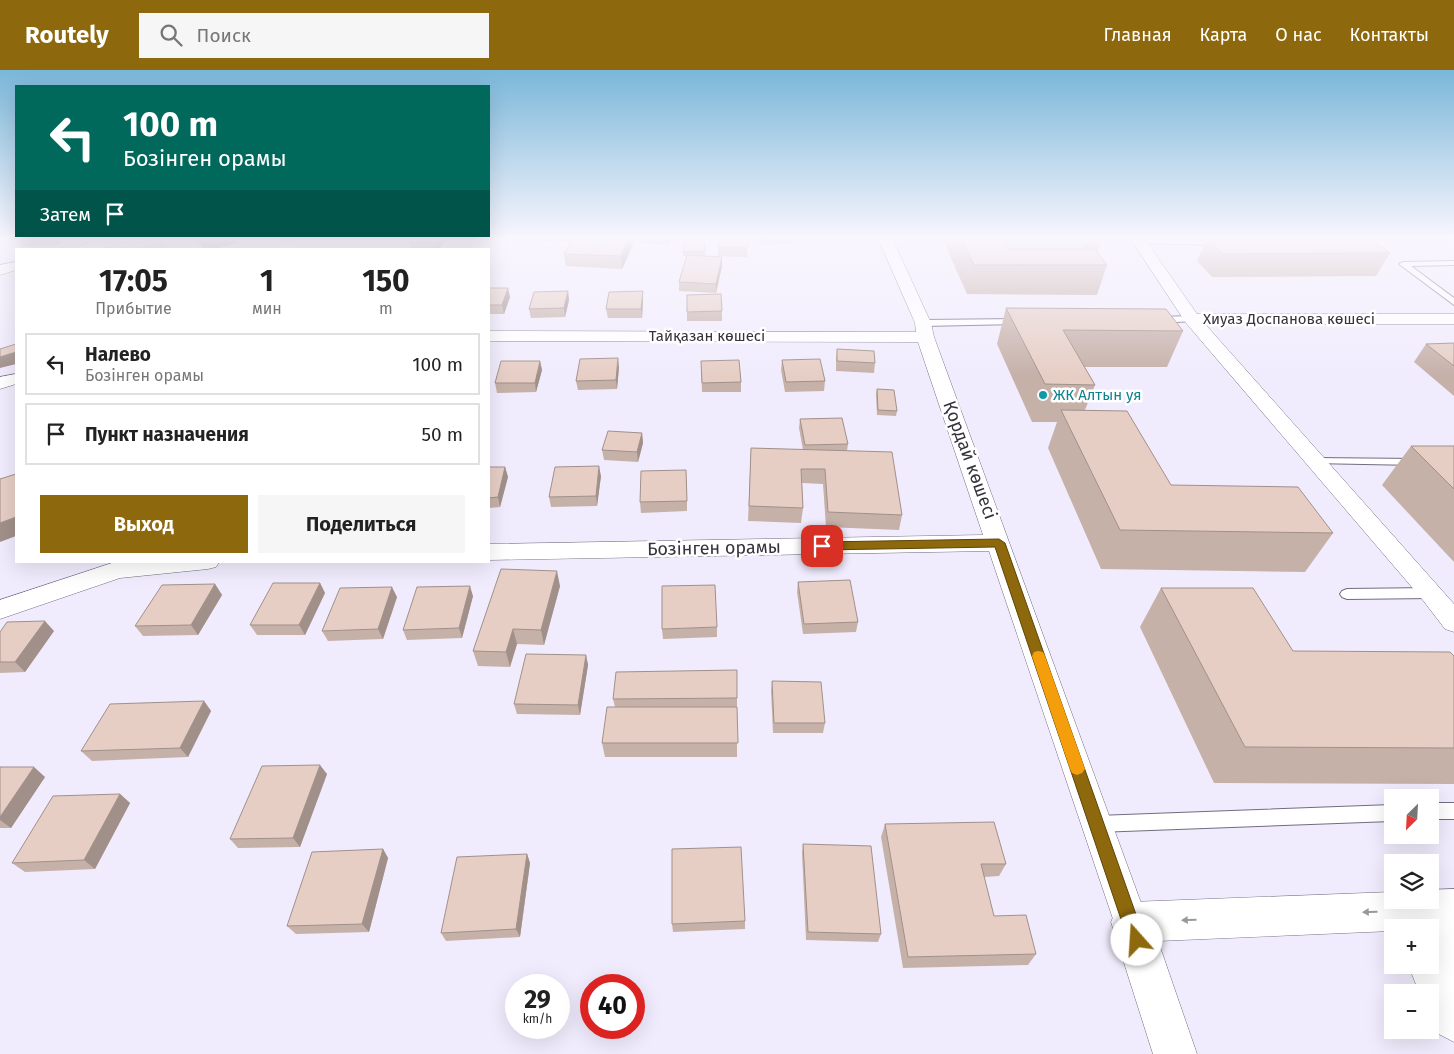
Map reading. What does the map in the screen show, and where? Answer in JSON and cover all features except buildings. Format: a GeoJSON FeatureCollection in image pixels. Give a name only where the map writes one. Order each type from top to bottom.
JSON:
{"type":"FeatureCollection","features":[{"type":"Feature","properties":{"kind":"street","name":"Қордай көшесі"},"geometry":{"type":"LineString","coordinates":[[904,284],[924,330],[999,543],[1175,1054]]}},
{"type":"Feature","properties":{"kind":"street","name":"Хиуаз Доспанова көшесі"},"geometry":{"type":"LineString","coordinates":[[1168,284],[1192,319],[1454,319]]}},
{"type":"Feature","properties":{"kind":"street"},"geometry":{"type":"LineString","coordinates":[[1192,319],[1431,593],[1454,622]]}},
{"type":"Feature","properties":{"kind":"street","name":"Тайқазан көшесі"},"geometry":{"type":"LineString","coordinates":[[490,336],[924,330]]}},
{"type":"Feature","properties":{"kind":"street"},"geometry":{"type":"LineString","coordinates":[[0,383],[15,379]]}},
{"type":"Feature","properties":{"kind":"street","name":"Бозінген орамы"},"geometry":{"type":"LineString","coordinates":[[490,552],[999,543]]}},
{"type":"Feature","properties":{"kind":"street"},"geometry":{"type":"LineString","coordinates":[[0,610],[118,570],[188,563]]}},
{"type":"Feature","properties":{"kind":"street"},"geometry":{"type":"LineString","coordinates":[[1131,922],[1454,909]]}},
{"type":"Feature","properties":{"kind":"street"},"geometry":{"type":"LineString","coordinates":[[1454,935],[1439,945],[1432,972],[1450,1017],[1454,1020]]}},
{"type":"Feature","properties":{"kind":"lane"},"geometry":{"type":"LineString","coordinates":[[1430,284],[1454,302]]}},
{"type":"Feature","properties":{"kind":"lane"},"geometry":{"type":"LineString","coordinates":[[1151,320],[1192,319]]}},
{"type":"Feature","properties":{"kind":"lane"},"geometry":{"type":"LineString","coordinates":[[924,330],[1023,322]]}},
{"type":"Feature","properties":{"kind":"lane"},"geometry":{"type":"LineString","coordinates":[[1315,461],[1425,462]]}},
{"type":"Feature","properties":{"kind":"lane"},"geometry":{"type":"LineString","coordinates":[[1347,594],[1431,593]]}},
{"type":"Feature","properties":{"kind":"lane"},"geometry":{"type":"LineString","coordinates":[[1439,811],[1454,810]]}},
{"type":"Feature","properties":{"kind":"lane"},"geometry":{"type":"LineString","coordinates":[[1097,824],[1384,813]]}},
{"type":"Feature","properties":{"kind":"slow traffic"},"geometry":{"type":"LineString","coordinates":[[1038,656],[1077,769]]}},
{"type":"Feature","properties":{"kind":"place","name":"ЖК Алтын уя"},"geometry":{"type":"Point","coordinates":[1043,395]}},
{"type":"Feature","properties":{"kind":"route"},"geometry":{"type":"LineString","coordinates":[[822,546],[999,543],[1137,940]]}}]}
